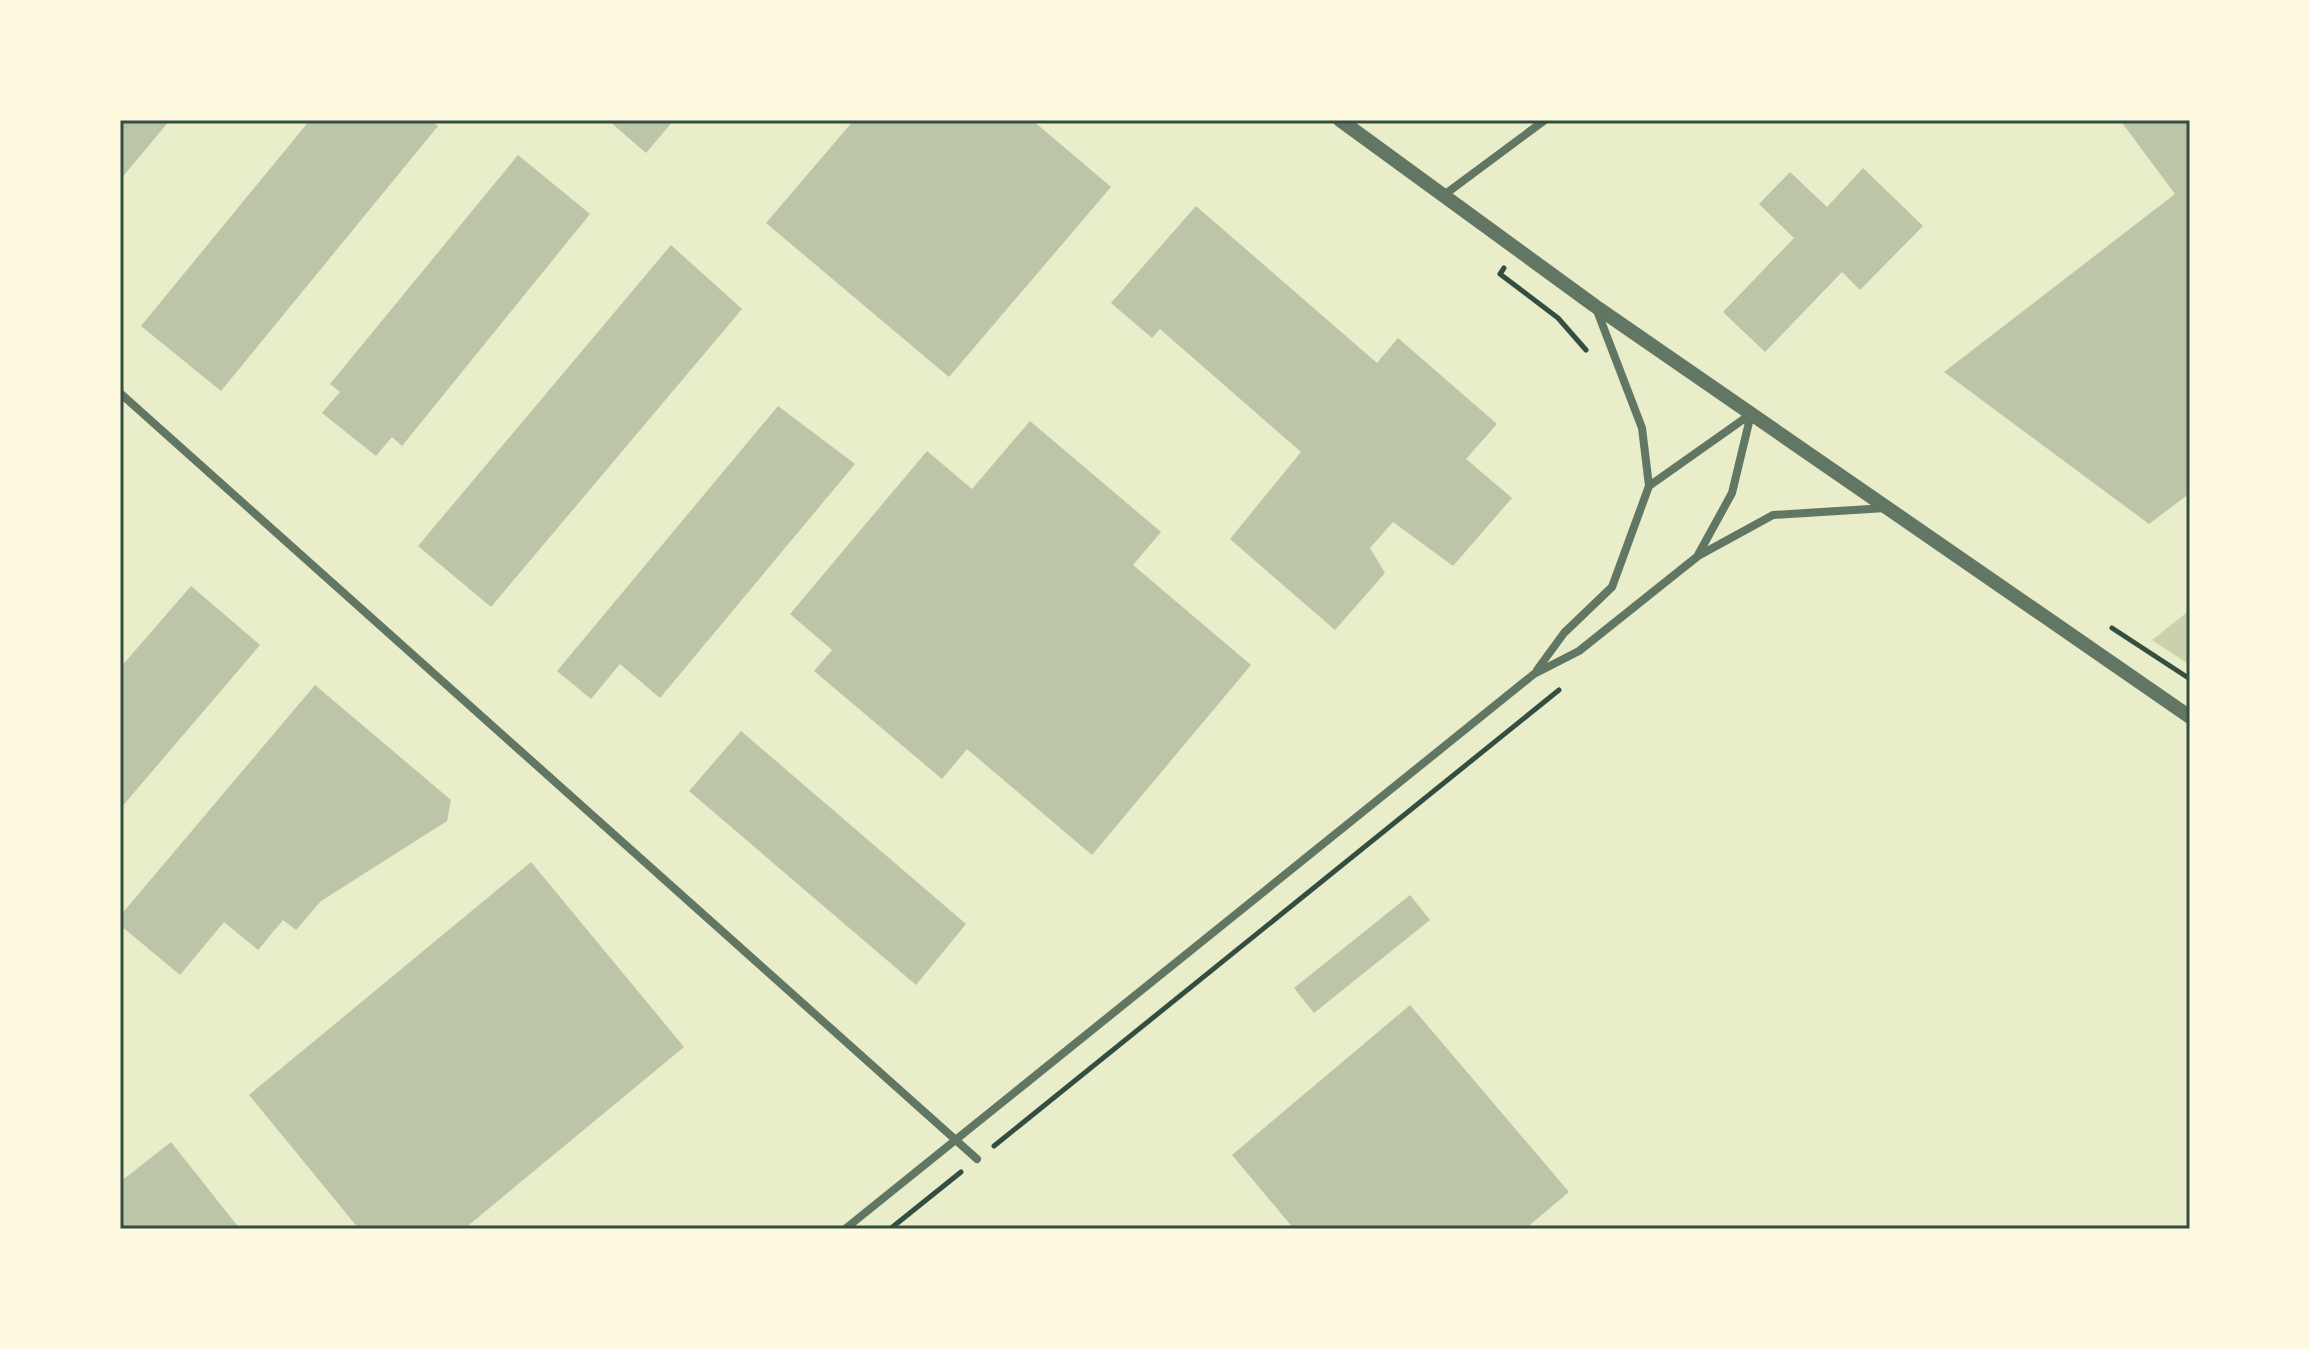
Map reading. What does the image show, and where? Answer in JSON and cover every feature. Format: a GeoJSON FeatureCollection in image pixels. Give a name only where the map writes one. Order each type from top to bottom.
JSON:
{"type":"FeatureCollection","features":[{"type":"Feature","properties":{"kind":"street"},"geometry":{"type":"LineString","coordinates":[[1340,120],[1595,306],[2190,717]]}},
{"type":"Feature","properties":{"kind":"street"},"geometry":{"type":"LineString","coordinates":[[1444,195],[1545,120]]}},
{"type":"Feature","properties":{"kind":"street"},"geometry":{"type":"LineString","coordinates":[[1534,674],[1564,633],[1612,587],[1649,486],[1642,428],[1595,306]]}},
{"type":"Feature","properties":{"kind":"street"},"geometry":{"type":"LineString","coordinates":[[120,393],[977,1159]]}},
{"type":"Feature","properties":{"kind":"street"},"geometry":{"type":"LineString","coordinates":[[1649,486],[1751,414]]}},
{"type":"Feature","properties":{"kind":"street"},"geometry":{"type":"LineString","coordinates":[[1698,556],[1732,493],[1751,414]]}},
{"type":"Feature","properties":{"kind":"street"},"geometry":{"type":"LineString","coordinates":[[845,1229],[1534,674],[1579,651],[1698,556],[1773,515],[1886,508]]}},
{"type":"Feature","properties":{"kind":"path"},"geometry":{"type":"LineString","coordinates":[[1517,250],[1500,274],[1558,318],[1594,359]]}},
{"type":"Feature","properties":{"kind":"path"},"geometry":{"type":"LineString","coordinates":[[890,1229],[1565,684]]}},
{"type":"Feature","properties":{"kind":"green space"},"geometry":{"type":"Polygon","coordinates":[[[2190,610],[2190,665],[2152,640],[2190,610]]]}},
{"type":"Feature","properties":{"kind":"building"},"geometry":{"type":"Polygon","coordinates":[[[120,120],[170,120],[120,180],[120,120]]]}},
{"type":"Feature","properties":{"kind":"building"},"geometry":{"type":"Polygon","coordinates":[[[310,120],[431,120],[438,126],[221,391],[141,326],[310,120]]]}},
{"type":"Feature","properties":{"kind":"building"},"geometry":{"type":"Polygon","coordinates":[[[608,120],[674,120],[646,153],[608,120]]]}},
{"type":"Feature","properties":{"kind":"building"},"geometry":{"type":"Polygon","coordinates":[[[854,120],[1032,120],[1111,187],[949,377],[766,223],[854,120]]]}},
{"type":"Feature","properties":{"kind":"building"},"geometry":{"type":"Polygon","coordinates":[[[2120,120],[2190,120],[2190,493],[2149,524],[1944,372],[2175,194],[2120,120]]]}},
{"type":"Feature","properties":{"kind":"building"},"geometry":{"type":"Polygon","coordinates":[[[518,155],[590,214],[402,446],[392,437],[376,456],[322,413],[340,392],[330,384],[518,155]]]}},
{"type":"Feature","properties":{"kind":"building"},"geometry":{"type":"Polygon","coordinates":[[[1863,168],[1923,226],[1860,290],[1842,272],[1765,352],[1723,312],[1794,238],[1759,204],[1790,172],[1827,207],[1863,168]]]}},
{"type":"Feature","properties":{"kind":"building"},"geometry":{"type":"Polygon","coordinates":[[[1196,206],[1377,363],[1398,338],[1497,424],[1466,459],[1512,498],[1453,566],[1393,522],[1370,548],[1385,573],[1335,630],[1230,539],[1301,452],[1160,329],[1152,338],[1111,303],[1196,206]]]}},
{"type":"Feature","properties":{"kind":"building"},"geometry":{"type":"Polygon","coordinates":[[[671,245],[742,309],[491,607],[418,546],[671,245]]]}},
{"type":"Feature","properties":{"kind":"building"},"geometry":{"type":"Polygon","coordinates":[[[778,406],[855,464],[660,698],[620,664],[591,699],[557,671],[778,406]]]}},
{"type":"Feature","properties":{"kind":"building"},"geometry":{"type":"Polygon","coordinates":[[[1030,421],[1161,532],[1133,565],[1251,665],[1092,855],[967,749],[942,779],[814,671],[832,650],[790,614],[927,451],[972,489],[1030,421]]]}},
{"type":"Feature","properties":{"kind":"building"},"geometry":{"type":"Polygon","coordinates":[[[191,586],[260,645],[120,809],[120,668],[191,586]]]}},
{"type":"Feature","properties":{"kind":"building"},"geometry":{"type":"Polygon","coordinates":[[[315,685],[451,800],[447,821],[321,901],[296,930],[283,920],[258,950],[224,922],[180,975],[120,925],[120,916],[315,685]]]}},
{"type":"Feature","properties":{"kind":"building"},"geometry":{"type":"Polygon","coordinates":[[[741,731],[966,924],[916,985],[689,791],[741,731]]]}},
{"type":"Feature","properties":{"kind":"building"},"geometry":{"type":"Polygon","coordinates":[[[531,862],[684,1047],[464,1229],[359,1229],[249,1095],[531,862]]]}},
{"type":"Feature","properties":{"kind":"building"},"geometry":{"type":"Polygon","coordinates":[[[1410,895],[1430,920],[1314,1013],[1294,988],[1410,895]]]}},
{"type":"Feature","properties":{"kind":"building"},"geometry":{"type":"Polygon","coordinates":[[[1410,1005],[1569,1192],[1525,1229],[1294,1229],[1232,1155],[1410,1005]]]}},
{"type":"Feature","properties":{"kind":"building"},"geometry":{"type":"Polygon","coordinates":[[[171,1142],[240,1229],[120,1229],[120,1182],[171,1142]]]}}]}
